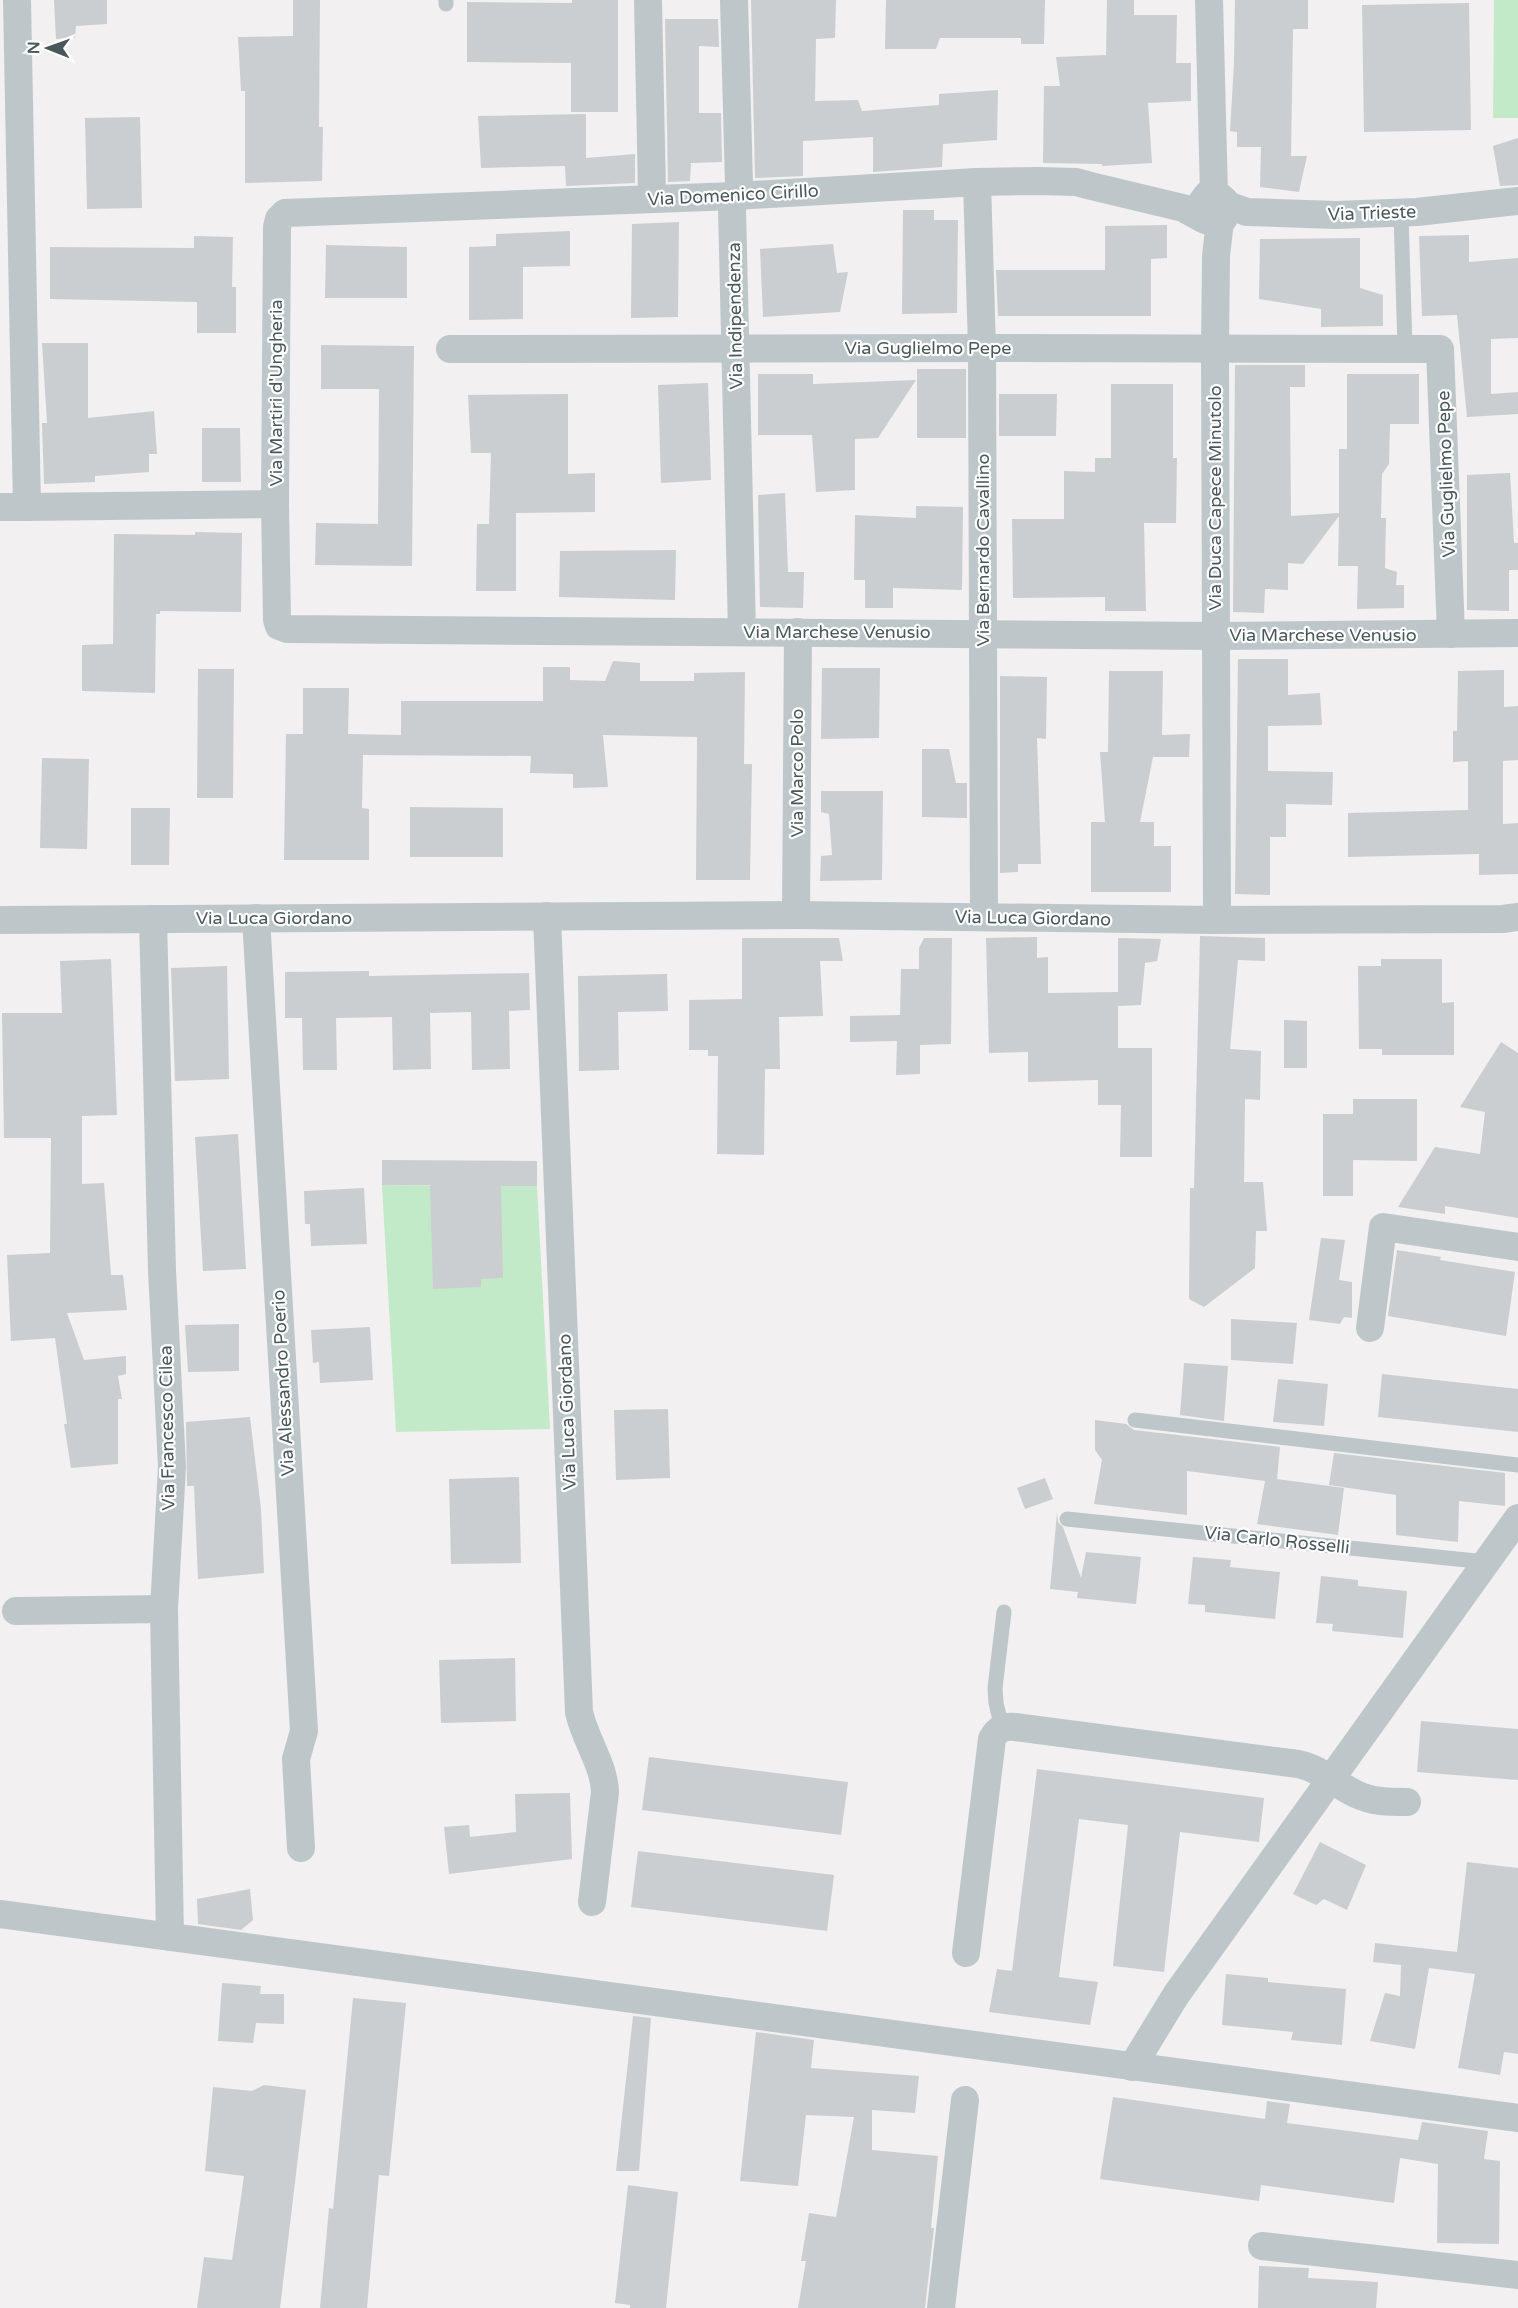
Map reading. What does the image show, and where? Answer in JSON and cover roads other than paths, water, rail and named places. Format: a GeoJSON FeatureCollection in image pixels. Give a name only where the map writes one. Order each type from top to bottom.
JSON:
{"type":"FeatureCollection","features":[{"type":"Feature","properties":{"kind":"street","name":"Via Martiri d'Ungheria"},"geometry":{"type":"LineString","coordinates":[[16,0],[14,507],[275,504],[277,227],[281,216]]}},
{"type":"Feature","properties":{"kind":"street"},"geometry":{"type":"LineString","coordinates":[[648,0],[652,194]]}},
{"type":"Feature","properties":{"kind":"street","name":"Via Indipendenza"},"geometry":{"type":"LineString","coordinates":[[734,0],[739,184],[732,208],[742,632]]}},
{"type":"Feature","properties":{"kind":"street"},"geometry":{"type":"LineString","coordinates":[[1207,209],[1209,0]]}},
{"type":"Feature","properties":{"kind":"street","name":"Via Domenico Cirillo"},"geometry":{"type":"LineString","coordinates":[[281,216],[293,212],[735,196],[977,182],[1076,182],[1207,209]]}},
{"type":"Feature","properties":{"kind":"street","name":"Via Bernardo Cavallino"},"geometry":{"type":"LineString","coordinates":[[977,182],[982,348],[984,917]]}},
{"type":"Feature","properties":{"kind":"street","name":"Via Trieste"},"geometry":{"type":"LineString","coordinates":[[1207,209],[1336,215],[1401,213],[1518,201]]}},
{"type":"Feature","properties":{"kind":"street","name":"Via Duca Capece Minutolo"},"geometry":{"type":"LineString","coordinates":[[1207,209],[1216,256],[1217,920]]}},
{"type":"Feature","properties":{"kind":"street","name":"Via Guglielmo Pepe"},"geometry":{"type":"LineString","coordinates":[[450,349],[1438,349],[1441,351],[1451,634]]}},
{"type":"Feature","properties":{"kind":"street","name":"Via Marchese Venusio"},"geometry":{"type":"LineString","coordinates":[[275,504],[277,620],[283,628],[1216,636],[1518,633]]}},
{"type":"Feature","properties":{"kind":"street","name":"Via Marco Polo"},"geometry":{"type":"LineString","coordinates":[[796,915],[798,632]]}},
{"type":"Feature","properties":{"kind":"street","name":"Via Luca Giordano"},"geometry":{"type":"LineString","coordinates":[[0,920],[796,915],[1217,920],[1503,919],[1518,917]]}},
{"type":"Feature","properties":{"kind":"street","name":"Via Luca Giordano"},"geometry":{"type":"LineString","coordinates":[[547,916],[579,1712],[604,1778],[605,1792],[592,1902]]}},
{"type":"Feature","properties":{"kind":"street","name":"Via Alessandro Poerio"},"geometry":{"type":"LineString","coordinates":[[256,918],[304,1731],[296,1760],[301,1848]]}},
{"type":"Feature","properties":{"kind":"street","name":"Via Francesco Cilea"},"geometry":{"type":"LineString","coordinates":[[153,919],[162,1270],[172,1467],[164,1609],[170,1937]]}},
{"type":"Feature","properties":{"kind":"street"},"geometry":{"type":"LineString","coordinates":[[1370,1328],[1383,1227],[1518,1247]]}},
{"type":"Feature","properties":{"kind":"street"},"geometry":{"type":"LineString","coordinates":[[1132,2067],[1176,1995],[1518,1518]]}},
{"type":"Feature","properties":{"kind":"street"},"geometry":{"type":"LineString","coordinates":[[16,1611],[164,1609]]}},
{"type":"Feature","properties":{"kind":"street"},"geometry":{"type":"LineString","coordinates":[[966,1953],[992,1739],[996,1731],[1002,1728],[1015,1727],[1298,1764],[1312,1768],[1364,1797],[1381,1802],[1407,1802]]}},
{"type":"Feature","properties":{"kind":"street"},"geometry":{"type":"LineString","coordinates":[[0,1914],[1518,2118]]}},
{"type":"Feature","properties":{"kind":"street"},"geometry":{"type":"LineString","coordinates":[[941,2308],[965,2100]]}},
{"type":"Feature","properties":{"kind":"street"},"geometry":{"type":"LineString","coordinates":[[1262,2246],[1518,2275]]}},
{"type":"Feature","properties":{"kind":"lane"},"geometry":{"type":"LineString","coordinates":[[1401,213],[1405,349]]}},
{"type":"Feature","properties":{"kind":"lane"},"geometry":{"type":"LineString","coordinates":[[1135,1420],[1518,1465]]}},
{"type":"Feature","properties":{"kind":"lane","name":"Via Carlo Rosselli"},"geometry":{"type":"LineString","coordinates":[[1067,1519],[1486,1562]]}},
{"type":"Feature","properties":{"kind":"lane"},"geometry":{"type":"LineString","coordinates":[[1002,1728],[995,1688],[1004,1612]]}}]}
